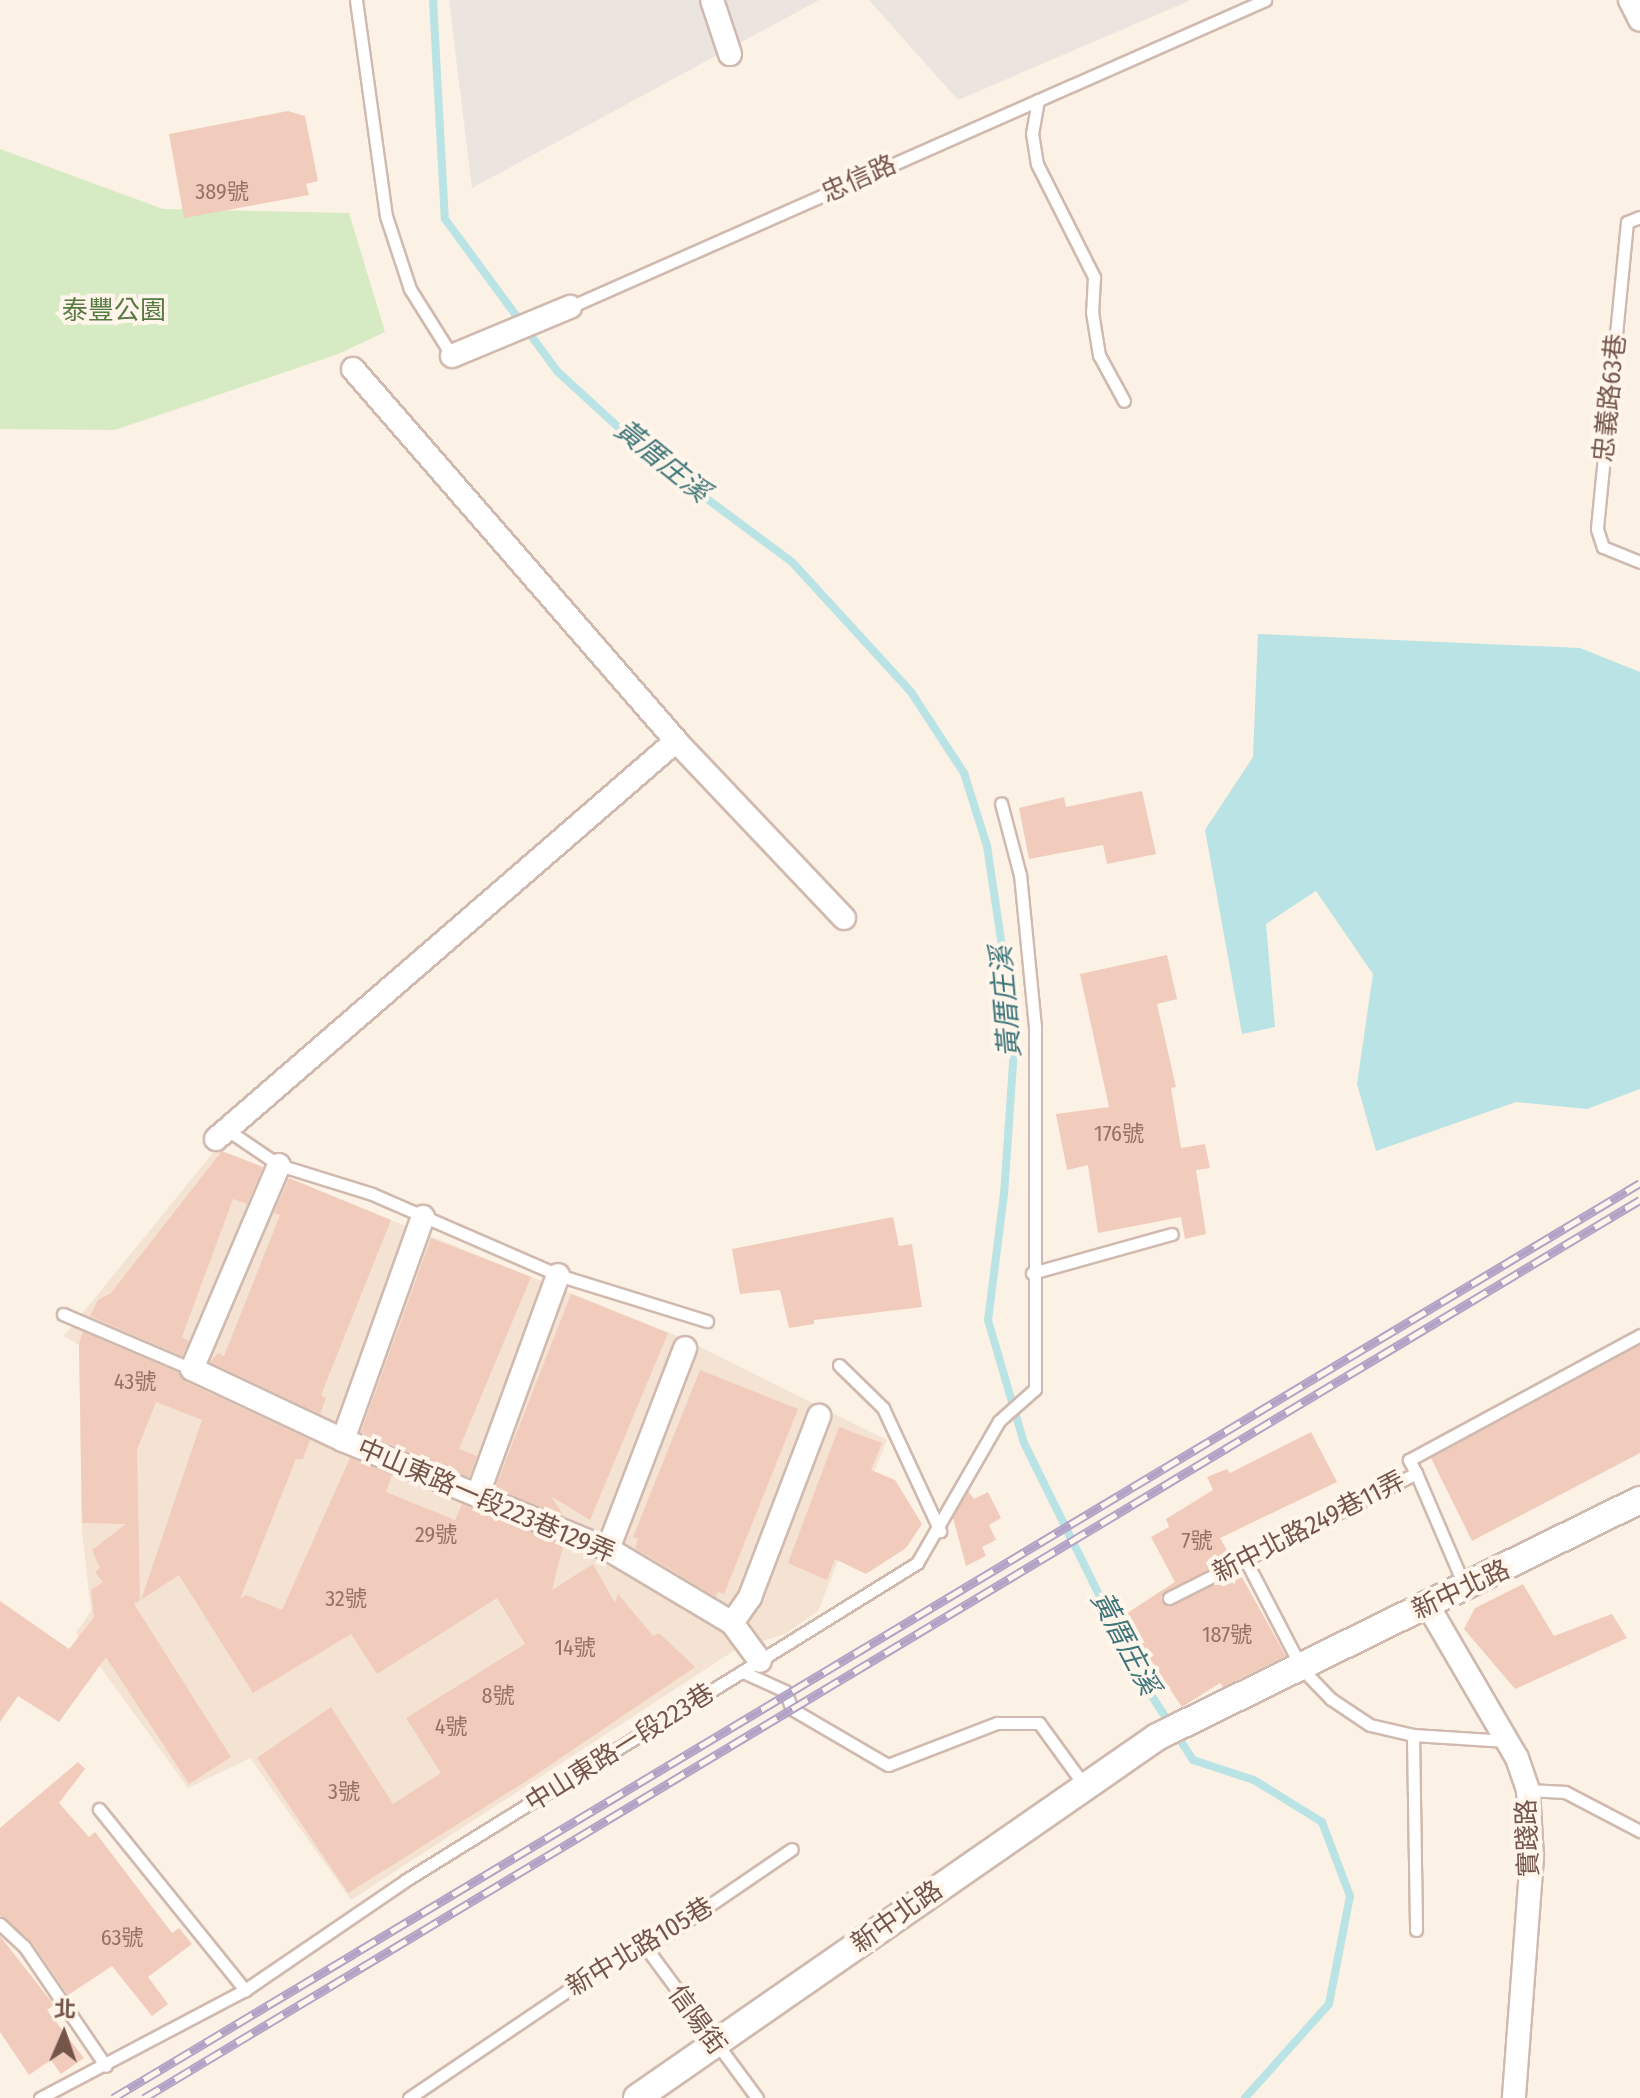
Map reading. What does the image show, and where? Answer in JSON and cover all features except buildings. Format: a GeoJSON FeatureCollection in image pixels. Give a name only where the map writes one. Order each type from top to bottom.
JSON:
{"type":"FeatureCollection","features":[{"type":"Feature","properties":{"kind":"street"},"geometry":{"type":"LineString","coordinates":[[712,0],[730,54]]}},
{"type":"Feature","properties":{"kind":"street"},"geometry":{"type":"LineString","coordinates":[[1630,0],[1640,20]]}},
{"type":"Feature","properties":{"kind":"street","name":"忠信路"},"geometry":{"type":"LineString","coordinates":[[452,356],[570,307]]}},
{"type":"Feature","properties":{"kind":"street"},"geometry":{"type":"LineString","coordinates":[[353,369],[676,741],[844,918]]}},
{"type":"Feature","properties":{"kind":"street"},"geometry":{"type":"LineString","coordinates":[[221,1133],[252,1112],[676,741]]}},
{"type":"Feature","properties":{"kind":"street"},"geometry":{"type":"LineString","coordinates":[[192,1369],[279,1165]]}},
{"type":"Feature","properties":{"kind":"street"},"geometry":{"type":"LineString","coordinates":[[343,1440],[423,1217]]}},
{"type":"Feature","properties":{"kind":"street"},"geometry":{"type":"LineString","coordinates":[[478,1494],[558,1275]]}},
{"type":"Feature","properties":{"kind":"street"},"geometry":{"type":"LineString","coordinates":[[608,1549],[685,1348]]}},
{"type":"Feature","properties":{"kind":"street","name":"中山東路一段223巷129弄"},"geometry":{"type":"LineString","coordinates":[[192,1369],[343,1440],[608,1549],[732,1623],[751,1666]]}},
{"type":"Feature","properties":{"kind":"street"},"geometry":{"type":"LineString","coordinates":[[732,1623],[750,1597],[819,1416]]}},
{"type":"Feature","properties":{"kind":"street","name":"新中北路"},"geometry":{"type":"LineString","coordinates":[[637,2098],[1157,1737],[1302,1669],[1427,1604],[1466,1589],[1640,1500]]}},
{"type":"Feature","properties":{"kind":"street","name":"實踐路"},"geometry":{"type":"LineString","coordinates":[[1427,1604],[1507,1741],[1528,1790],[1532,1857],[1514,2098]]}},
{"type":"Feature","properties":{"kind":"lane"},"geometry":{"type":"LineString","coordinates":[[356,0],[386,216],[410,289],[452,356]]}},
{"type":"Feature","properties":{"kind":"lane","name":"忠信路"},"geometry":{"type":"LineString","coordinates":[[570,307],[1265,0]]}},
{"type":"Feature","properties":{"kind":"lane"},"geometry":{"type":"LineString","coordinates":[[1038,100],[1032,133],[1037,164],[1094,277],[1092,312],[1099,355],[1124,401]]}},
{"type":"Feature","properties":{"kind":"lane","name":"忠義路63巷"},"geometry":{"type":"LineString","coordinates":[[1640,217],[1627,222],[1597,529],[1603,547],[1640,562]]}},
{"type":"Feature","properties":{"kind":"lane","name":"中山東路一段223巷"},"geometry":{"type":"LineString","coordinates":[[40,2098],[106,2066],[245,1990],[406,1880],[917,1563],[940,1531],[960,1482],[999,1421],[1035,1389],[1032,1273],[1035,1027],[1020,875],[1001,803]]}},
{"type":"Feature","properties":{"kind":"lane"},"geometry":{"type":"LineString","coordinates":[[221,1133],[279,1165],[423,1217],[558,1275],[707,1321]]}},
{"type":"Feature","properties":{"kind":"lane"},"geometry":{"type":"LineString","coordinates":[[1032,1273],[1172,1234]]}},
{"type":"Feature","properties":{"kind":"lane"},"geometry":{"type":"LineString","coordinates":[[63,1314],[192,1369]]}},
{"type":"Feature","properties":{"kind":"lane","name":"新中北路249巷11弄"},"geometry":{"type":"LineString","coordinates":[[1169,1598],[1416,1473],[1409,1460],[1640,1335]]}},
{"type":"Feature","properties":{"kind":"lane"},"geometry":{"type":"LineString","coordinates":[[839,1365],[883,1408],[940,1531]]}},
{"type":"Feature","properties":{"kind":"lane"},"geometry":{"type":"LineString","coordinates":[[1416,1473],[1466,1589]]}},
{"type":"Feature","properties":{"kind":"lane"},"geometry":{"type":"LineString","coordinates":[[1245,1559],[1302,1669],[1331,1699],[1370,1725],[1413,1735],[1507,1741]]}},
{"type":"Feature","properties":{"kind":"lane"},"geometry":{"type":"LineString","coordinates":[[751,1666],[785,1691],[792,1709],[888,1765],[997,1723],[1039,1723],[1084,1785]]}},
{"type":"Feature","properties":{"kind":"lane"},"geometry":{"type":"LineString","coordinates":[[1413,1735],[1416,1930]]}},
{"type":"Feature","properties":{"kind":"lane"},"geometry":{"type":"LineString","coordinates":[[1528,1790],[1565,1792],[1640,1831]]}},
{"type":"Feature","properties":{"kind":"lane"},"geometry":{"type":"LineString","coordinates":[[99,1809],[245,1990]]}},
{"type":"Feature","properties":{"kind":"lane","name":"新中北路105巷"},"geometry":{"type":"LineString","coordinates":[[409,2098],[641,1941],[657,1941],[792,1849]]}},
{"type":"Feature","properties":{"kind":"lane"},"geometry":{"type":"LineString","coordinates":[[0,1924],[24,1946],[106,2066]]}},
{"type":"Feature","properties":{"kind":"lane","name":"信陽街"},"geometry":{"type":"LineString","coordinates":[[641,1941],[714,2047],[757,2098]]}},
{"type":"Feature","properties":{"kind":"shaded area"},"geometry":{"type":"Polygon","coordinates":[[[449,0],[819,0],[472,188],[449,0]]]}},
{"type":"Feature","properties":{"kind":"shaded area"},"geometry":{"type":"Polygon","coordinates":[[[869,0],[1191,0],[958,100],[869,0]]]}},
{"type":"Feature","properties":{"kind":"shaded area"},"geometry":{"type":"Polygon","coordinates":[[[216,1149],[682,1338],[887,1440],[818,1611],[785,1634],[735,1650],[351,1900],[250,1758],[188,1788],[76,1633],[91,1611],[82,1531],[79,1345],[64,1336],[216,1149]]]}},
{"type":"Feature","properties":{"kind":"green space","name":"泰豐公園"},"geometry":{"type":"Polygon","coordinates":[[[0,149],[163,209],[349,213],[385,332],[338,354],[115,430],[0,429],[0,149]]]}},
{"type":"Feature","properties":{"kind":"water"},"geometry":{"type":"Polygon","coordinates":[[[1258,634],[1580,648],[1640,672],[1640,1089],[1587,1109],[1516,1102],[1376,1151],[1357,1084],[1373,974],[1316,891],[1266,924],[1275,1027],[1242,1034],[1205,830],[1253,757],[1258,634]]]}},
{"type":"Feature","properties":{"kind":"waterway","name":"黃厝庄溪"},"geometry":{"type":"LineString","coordinates":[[433,0],[445,219],[558,372],[652,458],[792,562],[911,692],[964,773],[987,846],[1015,1034],[1004,1194],[988,1320],[1024,1443],[1139,1676],[1193,1760],[1254,1780],[1322,1822],[1350,1896],[1329,2004],[1245,2098]]}},
{"type":"Feature","properties":{"kind":"railway"},"geometry":{"type":"LineString","coordinates":[[113,2098],[1640,1183]]}},
{"type":"Feature","properties":{"kind":"railway"},"geometry":{"type":"LineString","coordinates":[[144,2098],[1640,1200]]}}]}
